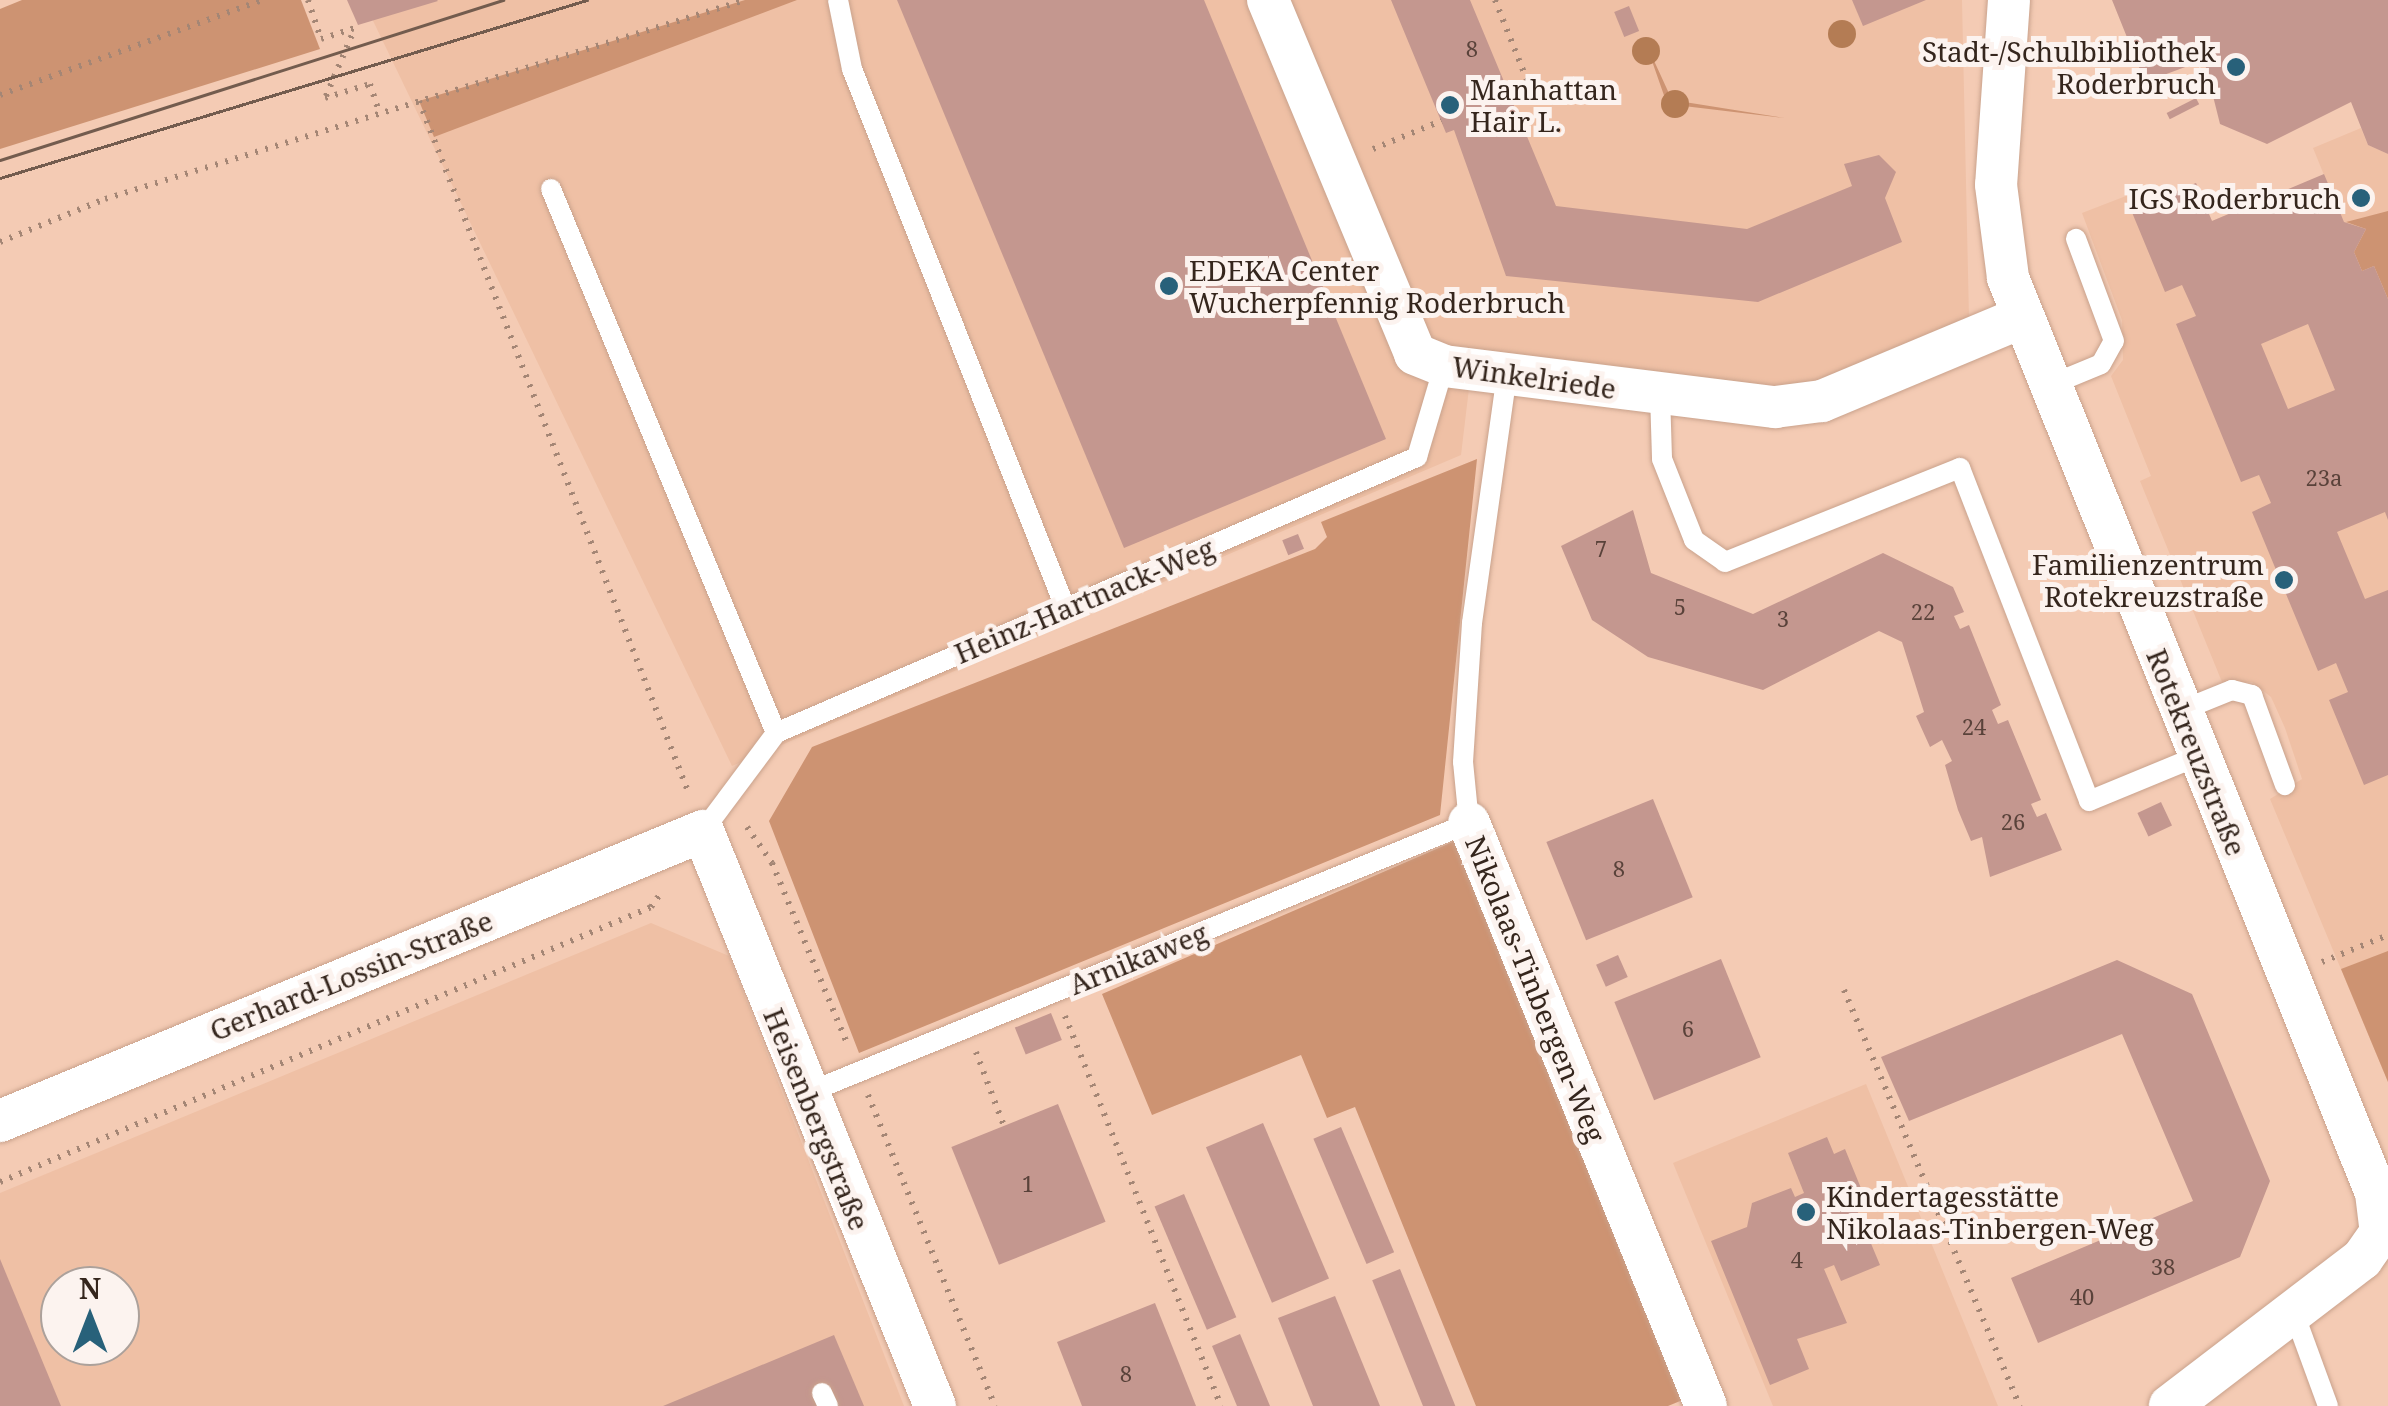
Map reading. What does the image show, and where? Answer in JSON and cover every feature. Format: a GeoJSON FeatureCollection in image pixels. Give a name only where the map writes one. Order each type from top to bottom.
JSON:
{"type":"FeatureCollection","features":[{"type":"Feature","properties":{"kind":"street","name":"Winkelriede"},"geometry":{"type":"LineString","coordinates":[[1268,0],[1415,354],[1444,366],[1775,406],[1822,401],[2020,318]]}},
{"type":"Feature","properties":{"kind":"street","name":"Rotekreuzstraße"},"geometry":{"type":"LineString","coordinates":[[2009,0],[1996,185],[2020,318],[2376,1192],[2384,1232],[2362,1259],[2170,1406]]}},
{"type":"Feature","properties":{"kind":"street","name":"Nikolaas-Tinbergen-Weg"},"geometry":{"type":"LineString","coordinates":[[1469,822],[1706,1406]]}},
{"type":"Feature","properties":{"kind":"street","name":"Heisenbergstraße"},"geometry":{"type":"LineString","coordinates":[[703,831],[934,1406]]}},
{"type":"Feature","properties":{"kind":"street","name":"Gerhard-Lossin-Straße"},"geometry":{"type":"LineString","coordinates":[[0,1121],[703,831]]}},
{"type":"Feature","properties":{"kind":"lane"},"geometry":{"type":"LineString","coordinates":[[838,0],[852,69],[1066,607]]}},
{"type":"Feature","properties":{"kind":"lane"},"geometry":{"type":"LineString","coordinates":[[551,189],[776,732],[703,831]]}},
{"type":"Feature","properties":{"kind":"lane"},"geometry":{"type":"LineString","coordinates":[[2048,386],[2101,364],[2114,341],[2076,238]]}},
{"type":"Feature","properties":{"kind":"lane","name":"Heinz-Hartnack-Weg"},"geometry":{"type":"LineString","coordinates":[[776,732],[1417,457],[1444,366]]}},
{"type":"Feature","properties":{"kind":"lane","name":"Nikolaas-Tinbergen-Weg"},"geometry":{"type":"LineString","coordinates":[[1469,822],[1463,762],[1472,623],[1507,374]]}},
{"type":"Feature","properties":{"kind":"lane"},"geometry":{"type":"LineString","coordinates":[[1660,394],[1662,460],[1694,540],[1724,562],[1960,468],[2089,801],[2198,756]]}},
{"type":"Feature","properties":{"kind":"lane"},"geometry":{"type":"LineString","coordinates":[[2180,711],[2232,690],[2252,696],[2285,786]]}},
{"type":"Feature","properties":{"kind":"lane","name":"Arnikaweg"},"geometry":{"type":"LineString","coordinates":[[807,1093],[1469,822]]}},
{"type":"Feature","properties":{"kind":"lane"},"geometry":{"type":"LineString","coordinates":[[2294,1313],[2328,1406]]}},
{"type":"Feature","properties":{"kind":"path"},"geometry":{"type":"LineString","coordinates":[[0,95],[263,0]]}},
{"type":"Feature","properties":{"kind":"path"},"geometry":{"type":"LineString","coordinates":[[308,0],[321,39],[355,28],[325,98],[370,84],[379,112]]}},
{"type":"Feature","properties":{"kind":"path"},"geometry":{"type":"LineString","coordinates":[[0,242],[379,112],[744,0]]}},
{"type":"Feature","properties":{"kind":"path"},"geometry":{"type":"LineString","coordinates":[[1495,0],[1530,85],[1508,93]]}},
{"type":"Feature","properties":{"kind":"path"},"geometry":{"type":"LineString","coordinates":[[0,1182],[651,908],[703,831],[419,101]]}},
{"type":"Feature","properties":{"kind":"path"},"geometry":{"type":"LineString","coordinates":[[1334,165],[1441,121]]}},
{"type":"Feature","properties":{"kind":"path"},"geometry":{"type":"LineString","coordinates":[[2305,968],[2388,934]]}},
{"type":"Feature","properties":{"kind":"path"},"geometry":{"type":"LineString","coordinates":[[1844,990],[2020,1406]]}},
{"type":"Feature","properties":{"kind":"path"},"geometry":{"type":"LineString","coordinates":[[1056,991],[1221,1406]]}},
{"type":"Feature","properties":{"kind":"path"},"geometry":{"type":"LineString","coordinates":[[967,1028],[1004,1126]]}},
{"type":"Feature","properties":{"kind":"shaded area"},"geometry":{"type":"Polygon","coordinates":[[[22,0],[301,0],[320,49],[0,149],[0,9],[22,0]]]}},
{"type":"Feature","properties":{"kind":"shaded area"},"geometry":{"type":"Polygon","coordinates":[[[363,0],[1962,0],[1969,318],[1805,390],[1473,355],[1461,455],[732,766],[363,0]]]}},
{"type":"Feature","properties":{"kind":"shaded area"},"geometry":{"type":"Polygon","coordinates":[[[745,0],[797,0],[434,137],[419,101],[745,0]]]}},
{"type":"Feature","properties":{"kind":"shaded area"},"geometry":{"type":"Polygon","coordinates":[[[1645,41],[1672,100],[1785,118],[1667,104],[1645,41]]]}},
{"type":"Feature","properties":{"kind":"shaded area","name":"Familienzentrum Rotekreuzstraße"},"geometry":{"type":"Polygon","coordinates":[[[2361,128],[2368,145],[2388,154],[2388,1082],[2270,799],[2302,779],[2285,728],[2271,697],[2252,682],[2222,682],[2140,481],[2151,476],[2111,376],[2123,360],[2122,320],[2082,213],[2144,189],[2150,202],[2196,183],[2212,221],[2324,175],[2313,148],[2361,128]]]}},
{"type":"Feature","properties":{"kind":"shaded area"},"geometry":{"type":"Polygon","coordinates":[[[2388,211],[2388,299],[2374,266],[2362,271],[2354,252],[2366,229],[2346,222],[2388,211]]]}},
{"type":"Feature","properties":{"kind":"shaded area"},"geometry":{"type":"Polygon","coordinates":[[[1477,459],[1440,815],[859,1053],[769,821],[812,747],[1315,549],[1327,537],[1321,522],[1477,459]]]}},
{"type":"Feature","properties":{"kind":"shaded area"},"geometry":{"type":"Polygon","coordinates":[[[1457,840],[1685,1399],[1668,1406],[1476,1406],[1355,1107],[1327,1118],[1301,1055],[1152,1115],[1102,994],[1457,840]]]}},
{"type":"Feature","properties":{"kind":"shaded area"},"geometry":{"type":"Polygon","coordinates":[[[651,923],[729,956],[904,1406],[0,1406],[0,1193],[651,923]]]}},
{"type":"Feature","properties":{"kind":"shaded area"},"geometry":{"type":"Polygon","coordinates":[[[2388,951],[2388,1082],[2341,969],[2388,951]]]}},
{"type":"Feature","properties":{"kind":"shaded area","name":"Kindertagesstätte Nikolaas-Tinbergen-Weg"},"geometry":{"type":"Polygon","coordinates":[[[1866,1084],[1998,1406],[1773,1406],[1673,1163],[1866,1084]]]}},
{"type":"Feature","properties":{"kind":"building"},"geometry":{"type":"Polygon","coordinates":[[[347,0],[437,0],[438,1],[358,25],[347,0]]]}},
{"type":"Feature","properties":{"kind":"building"},"geometry":{"type":"Polygon","coordinates":[[[897,0],[1204,0],[1386,439],[1124,548],[897,0]]]}},
{"type":"Feature","properties":{"kind":"building"},"geometry":{"type":"Polygon","coordinates":[[[1391,0],[1470,0],[1556,206],[1747,229],[1852,186],[1844,164],[1879,155],[1896,172],[1885,198],[1902,242],[1758,302],[1506,276],[1454,130],[1446,133],[1391,0]]]}},
{"type":"Feature","properties":{"kind":"building"},"geometry":{"type":"Polygon","coordinates":[[[1852,0],[1926,0],[1863,26],[1852,0]]]}},
{"type":"Feature","properties":{"kind":"building"},"geometry":{"type":"Polygon","coordinates":[[[2112,0],[2388,0],[2388,154],[2368,145],[2351,102],[2267,144],[2220,124],[2204,60],[2145,82],[2112,0]]]}},
{"type":"Feature","properties":{"kind":"building"},"geometry":{"type":"Polygon","coordinates":[[[1629,6],[1639,31],[1624,37],[1614,12],[1629,6]]]}},
{"type":"Feature","properties":{"kind":"building"},"geometry":{"type":"Polygon","coordinates":[[[2196,98],[2199,104],[2170,119],[2167,113],[2196,98]]]}},
{"type":"Feature","properties":{"kind":"building"},"geometry":{"type":"Polygon","coordinates":[[[2324,174],[2344,222],[2366,229],[2354,252],[2362,271],[2374,266],[2388,299],[2388,520],[2385,512],[2337,532],[2365,599],[2388,590],[2388,775],[2364,785],[2329,700],[2348,692],[2336,663],[2318,671],[2252,512],[2271,503],[2259,475],[2241,482],[2176,324],[2196,316],[2182,285],[2165,292],[2131,210],[2196,183],[2212,221],[2324,174]],[[2308,324],[2261,344],[2288,409],[2335,390],[2308,324]]]}},
{"type":"Feature","properties":{"kind":"building"},"geometry":{"type":"Polygon","coordinates":[[[1633,510],[1651,573],[1753,614],[1883,553],[1953,587],[1964,612],[1954,616],[1960,629],[1969,625],[2001,705],[1992,710],[1998,724],[2008,720],[2041,800],[2031,804],[2037,817],[2046,813],[2062,850],[1990,877],[1982,837],[1971,841],[1958,810],[1945,765],[1952,761],[1942,740],[1930,747],[1916,716],[1924,712],[1902,642],[1879,631],[1763,690],[1648,657],[1592,620],[1561,546],[1633,510]]]}},
{"type":"Feature","properties":{"kind":"building"},"geometry":{"type":"Polygon","coordinates":[[[1298,534],[1304,549],[1288,555],[1282,540],[1298,534]]]}},
{"type":"Feature","properties":{"kind":"building"},"geometry":{"type":"Polygon","coordinates":[[[1653,799],[1693,897],[1586,940],[1546,842],[1653,799]]]}},
{"type":"Feature","properties":{"kind":"building"},"geometry":{"type":"Polygon","coordinates":[[[2161,802],[2172,826],[2148,837],[2137,813],[2161,802]]]}},
{"type":"Feature","properties":{"kind":"building"},"geometry":{"type":"Polygon","coordinates":[[[1618,955],[1628,977],[1606,987],[1596,965],[1618,955]]]}},
{"type":"Feature","properties":{"kind":"building"},"geometry":{"type":"Polygon","coordinates":[[[1721,959],[1761,1057],[1654,1100],[1614,1002],[1721,959]]]}},
{"type":"Feature","properties":{"kind":"building"},"geometry":{"type":"Polygon","coordinates":[[[2117,960],[2192,994],[2270,1181],[2240,1257],[2038,1343],[2011,1278],[2193,1201],[2122,1034],[1909,1121],[1881,1057],[2117,960]]]}},
{"type":"Feature","properties":{"kind":"building"},"geometry":{"type":"Polygon","coordinates":[[[1051,1013],[1062,1040],[1026,1054],[1015,1028],[1051,1013]]]}},
{"type":"Feature","properties":{"kind":"building"},"geometry":{"type":"Polygon","coordinates":[[[1058,1104],[1106,1222],[999,1265],[951,1147],[1058,1104]]]}},
{"type":"Feature","properties":{"kind":"building"},"geometry":{"type":"Polygon","coordinates":[[[1263,1123],[1329,1279],[1272,1303],[1206,1147],[1263,1123]]]}},
{"type":"Feature","properties":{"kind":"building"},"geometry":{"type":"Polygon","coordinates":[[[1341,1127],[1394,1252],[1367,1264],[1313,1139],[1341,1127]]]}},
{"type":"Feature","properties":{"kind":"building"},"geometry":{"type":"Polygon","coordinates":[[[1827,1137],[1834,1154],[1845,1149],[1865,1198],[1854,1203],[1880,1265],[1841,1281],[1834,1265],[1824,1269],[1847,1323],[1797,1339],[1809,1369],[1770,1385],[1711,1241],[1747,1227],[1752,1203],[1791,1188],[1795,1197],[1804,1193],[1788,1153],[1827,1137]]]}},
{"type":"Feature","properties":{"kind":"building"},"geometry":{"type":"Polygon","coordinates":[[[1184,1194],[1236,1317],[1207,1330],[1155,1207],[1184,1194]]]}},
{"type":"Feature","properties":{"kind":"building"},"geometry":{"type":"Polygon","coordinates":[[[0,1259],[40,1355],[40,1366],[44,1366],[61,1406],[0,1406],[0,1259]]]}},
{"type":"Feature","properties":{"kind":"building"},"geometry":{"type":"Polygon","coordinates":[[[1400,1269],[1455,1406],[1423,1406],[1372,1280],[1400,1269]]]}},
{"type":"Feature","properties":{"kind":"building"},"geometry":{"type":"Polygon","coordinates":[[[1335,1296],[1380,1406],[1313,1406],[1278,1318],[1335,1296]]]}},
{"type":"Feature","properties":{"kind":"building"},"geometry":{"type":"Polygon","coordinates":[[[1155,1303],[1196,1406],[1082,1406],[1057,1342],[1155,1303]]]}},
{"type":"Feature","properties":{"kind":"building"},"geometry":{"type":"Polygon","coordinates":[[[1240,1334],[1270,1406],[1237,1406],[1212,1346],[1240,1334]]]}},
{"type":"Feature","properties":{"kind":"building"},"geometry":{"type":"Polygon","coordinates":[[[834,1335],[864,1406],[663,1406],[834,1335]]]}},
{"type":"Feature","properties":{"kind":"tram line"},"geometry":{"type":"LineString","coordinates":[[0,160],[503,0]]}},
{"type":"Feature","properties":{"kind":"tram line"},"geometry":{"type":"LineString","coordinates":[[0,178],[587,0]]}},
{"type":"Feature","properties":{"kind":"place","name":"Stadt-/Schulbibliothek Roderbruch"},"geometry":{"type":"Point","coordinates":[2236,67]}},
{"type":"Feature","properties":{"kind":"place","name":"Manhattan Hair L."},"geometry":{"type":"Point","coordinates":[1450,105]}},
{"type":"Feature","properties":{"kind":"place","name":"IGS Roderbruch"},"geometry":{"type":"Point","coordinates":[2361,198]}},
{"type":"Feature","properties":{"kind":"place","name":"EDEKA Center Wucherpfennig Roderbruch"},"geometry":{"type":"Point","coordinates":[1169,286]}},
{"type":"Feature","properties":{"kind":"place","name":"Familienzentrum Rotekreuzstraße"},"geometry":{"type":"Point","coordinates":[2284,580]}},
{"type":"Feature","properties":{"kind":"place","name":"Kindertagesstätte Nikolaas-Tinbergen-Weg"},"geometry":{"type":"Point","coordinates":[1806,1212]}}]}
